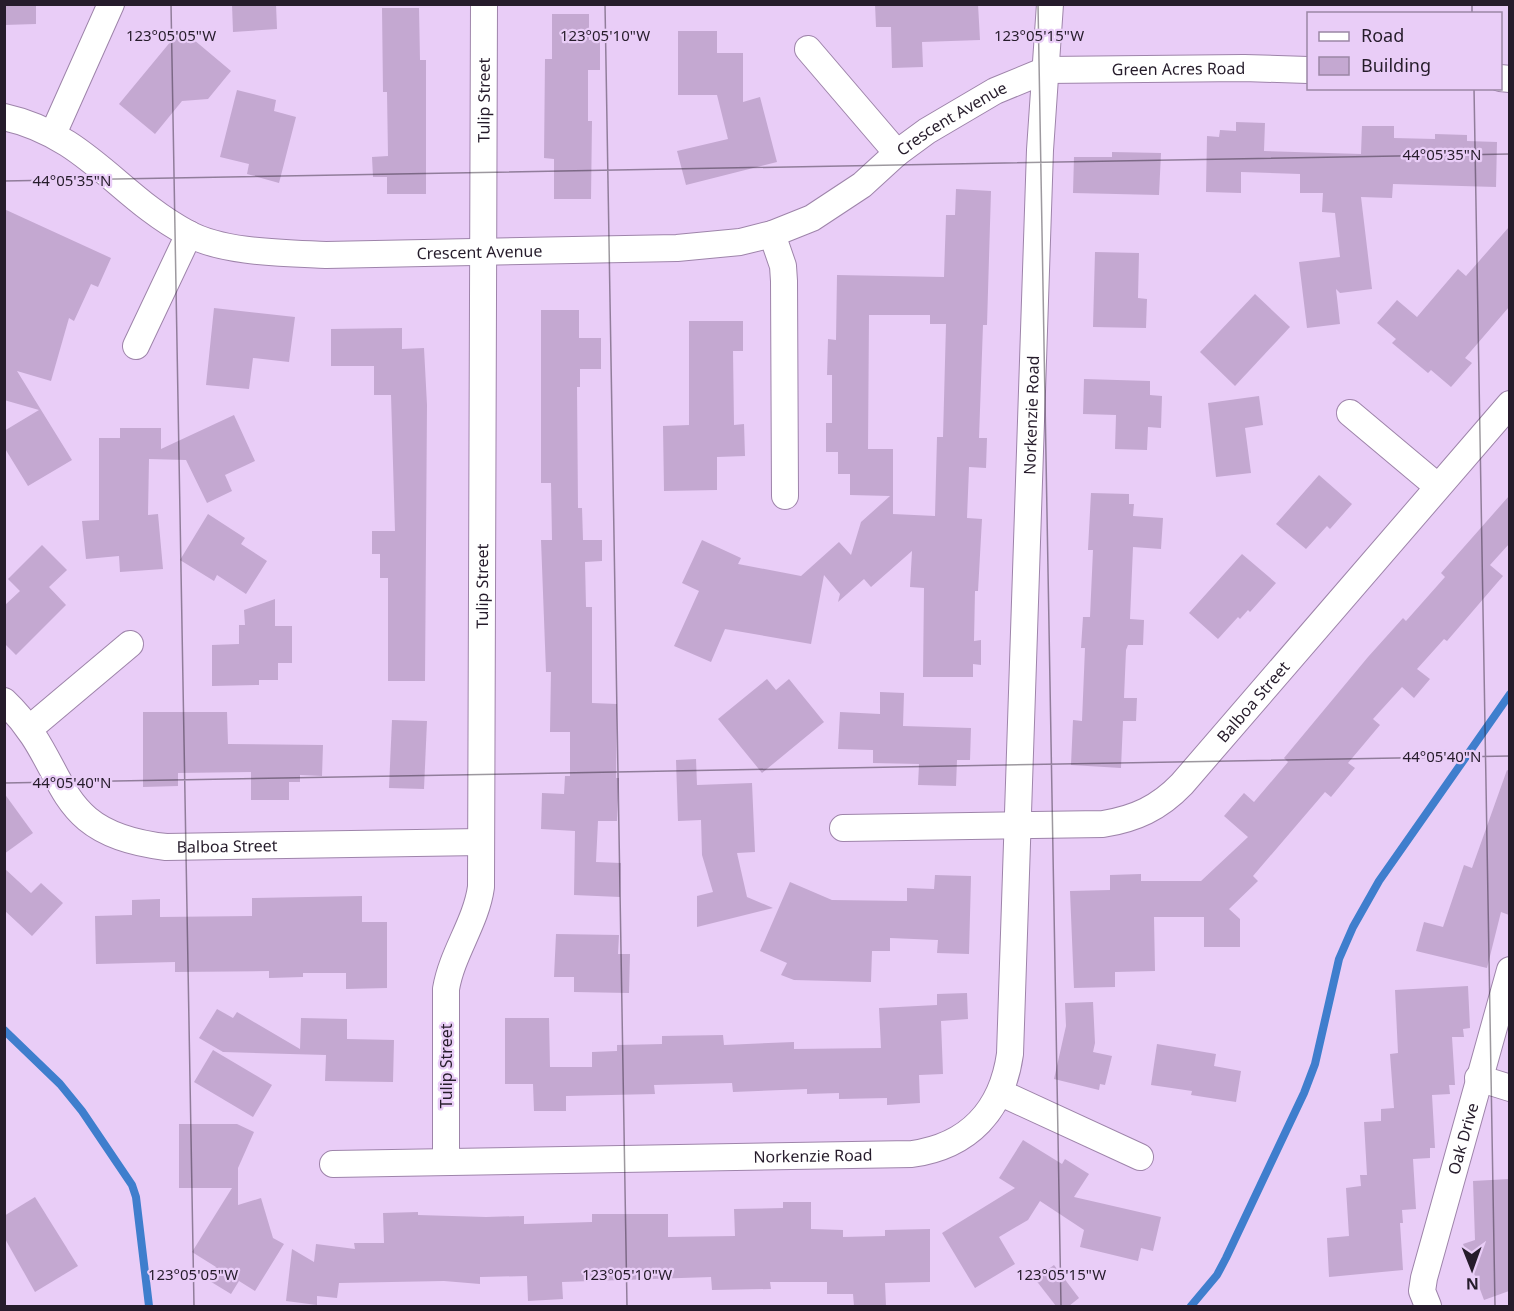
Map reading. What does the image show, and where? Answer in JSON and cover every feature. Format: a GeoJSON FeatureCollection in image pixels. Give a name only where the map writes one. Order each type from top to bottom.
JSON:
{"type":"FeatureCollection","features":[{"type":"Feature","properties":{"kind":"street"},"geometry":{"type":"LineString","coordinates":[[53,134],[111,4]]}},
{"type":"Feature","properties":{"kind":"street","name":"Tulip Street"},"geometry":{"type":"LineString","coordinates":[[446,1162],[446,989],[449,970],[479,902],[482,843],[484,4]]}},
{"type":"Feature","properties":{"kind":"street","name":"Norkenzie Road"},"geometry":{"type":"LineString","coordinates":[[333,1164],[912,1154],[956,1141],[984,1118],[1001,1093],[1010,1054],[1040,150],[1050,4]]}},
{"type":"Feature","properties":{"kind":"street"},"geometry":{"type":"LineString","coordinates":[[808,49],[897,153]]}},
{"type":"Feature","properties":{"kind":"street","name":"Green Acres Road"},"geometry":{"type":"LineString","coordinates":[[1046,70],[1244,68],[1307,70]]}},
{"type":"Feature","properties":{"kind":"street","name":"Crescent Avenue"},"geometry":{"type":"LineString","coordinates":[[4,117],[26,122],[72,144],[162,217],[189,234],[269,253],[326,255],[677,248],[740,242],[772,234],[812,218],[841,200],[927,131],[995,91],[1046,70]]}},
{"type":"Feature","properties":{"kind":"street"},"geometry":{"type":"LineString","coordinates":[[136,346],[189,234]]}},
{"type":"Feature","properties":{"kind":"street"},"geometry":{"type":"LineString","coordinates":[[772,234],[783,266],[784,281],[785,496]]}},
{"type":"Feature","properties":{"kind":"street","name":"Balboa Street"},"geometry":{"type":"LineString","coordinates":[[1019,826],[1103,824],[1125,821],[1146,813],[1167,799],[1509,404]]}},
{"type":"Feature","properties":{"kind":"street"},"geometry":{"type":"LineString","coordinates":[[1350,413],[1437,486]]}},
{"type":"Feature","properties":{"kind":"street"},"geometry":{"type":"LineString","coordinates":[[29,729],[130,644]]}},
{"type":"Feature","properties":{"kind":"street","name":"Balboa Street"},"geometry":{"type":"LineString","coordinates":[[4,701],[29,729],[73,806],[111,836],[135,843],[166,847],[482,843]]}},
{"type":"Feature","properties":{"kind":"street"},"geometry":{"type":"LineString","coordinates":[[843,828],[1019,826]]}},
{"type":"Feature","properties":{"kind":"street","name":"Oak Drive"},"geometry":{"type":"LineString","coordinates":[[1428,1306],[1422,1291],[1424,1278],[1509,970]]}},
{"type":"Feature","properties":{"kind":"street"},"geometry":{"type":"LineString","coordinates":[[1478,1078],[1509,1088]]}},
{"type":"Feature","properties":{"kind":"street"},"geometry":{"type":"LineString","coordinates":[[1001,1093],[1140,1157]]}},
{"type":"Feature","properties":{"kind":"building"},"geometry":{"type":"Polygon","coordinates":[[[4,4],[36,4],[36,24],[4,25],[4,4]]]}},
{"type":"Feature","properties":{"kind":"building"},"geometry":{"type":"Polygon","coordinates":[[[232,4],[276,4],[277,29],[233,32],[232,4]]]}},
{"type":"Feature","properties":{"kind":"building"},"geometry":{"type":"Polygon","coordinates":[[[875,4],[978,4],[980,40],[922,42],[923,67],[892,68],[891,27],[876,27],[875,4]]]}},
{"type":"Feature","properties":{"kind":"building"},"geometry":{"type":"Polygon","coordinates":[[[382,8],[419,8],[420,60],[426,60],[426,194],[387,194],[387,177],[373,177],[372,157],[388,156],[387,92],[383,92],[382,8]]]}},
{"type":"Feature","properties":{"kind":"building"},"geometry":{"type":"Polygon","coordinates":[[[552,14],[589,14],[589,40],[600,40],[600,70],[588,70],[588,121],[592,121],[591,199],[554,199],[554,159],[544,158],[545,59],[552,59],[552,14]]]}},
{"type":"Feature","properties":{"kind":"building"},"geometry":{"type":"Polygon","coordinates":[[[181,29],[231,71],[208,99],[182,101],[155,134],[119,104],[181,29]]]}},
{"type":"Feature","properties":{"kind":"building"},"geometry":{"type":"Polygon","coordinates":[[[678,31],[717,31],[717,53],[743,53],[743,102],[760,97],[777,162],[686,185],[677,151],[728,139],[717,95],[678,95],[678,31]]]}},
{"type":"Feature","properties":{"kind":"building"},"geometry":{"type":"Polygon","coordinates":[[[237,90],[276,100],[274,111],[296,117],[279,183],[247,174],[249,164],[220,157],[237,90]]]}},
{"type":"Feature","properties":{"kind":"building"},"geometry":{"type":"Polygon","coordinates":[[[1236,122],[1265,123],[1264,151],[1361,154],[1362,126],[1394,126],[1394,138],[1435,139],[1435,134],[1467,135],[1467,141],[1497,142],[1496,187],[1393,184],[1392,198],[1361,197],[1372,289],[1340,293],[1336,289],[1340,324],[1307,328],[1299,262],[1340,257],[1335,213],[1322,212],[1323,193],[1300,193],[1300,174],[1241,172],[1241,193],[1206,192],[1207,136],[1219,137],[1220,130],[1236,131],[1236,122]]]}},
{"type":"Feature","properties":{"kind":"building"},"geometry":{"type":"Polygon","coordinates":[[[1112,152],[1161,153],[1159,195],[1073,193],[1074,157],[1112,157],[1112,152]]]}},
{"type":"Feature","properties":{"kind":"building"},"geometry":{"type":"Polygon","coordinates":[[[956,189],[991,191],[987,325],[983,325],[979,438],[987,438],[986,468],[969,467],[967,518],[982,519],[978,591],[975,591],[974,641],[981,640],[981,665],[973,664],[973,677],[923,677],[924,588],[910,587],[912,551],[871,587],[864,579],[838,602],[840,594],[824,575],[811,644],[725,629],[711,662],[674,646],[699,591],[682,583],[702,540],[741,558],[738,564],[801,576],[839,542],[851,555],[861,522],[890,496],[850,495],[850,474],[838,474],[838,452],[826,452],[826,423],[832,423],[832,375],[827,375],[828,339],[836,340],[837,275],[944,277],[946,215],[955,215],[956,189]],[[869,315],[868,449],[893,449],[893,514],[935,516],[937,437],[943,437],[946,324],[930,324],[930,315],[869,315]]]}},
{"type":"Feature","properties":{"kind":"building"},"geometry":{"type":"Polygon","coordinates":[[[4,209],[111,258],[98,287],[91,284],[74,321],[69,318],[51,381],[17,371],[72,460],[28,486],[4,447],[4,431],[39,410],[4,400],[4,209]]]}},
{"type":"Feature","properties":{"kind":"building"},"geometry":{"type":"Polygon","coordinates":[[[1509,227],[1509,307],[1465,358],[1472,363],[1451,387],[1431,370],[1428,373],[1392,343],[1396,339],[1377,323],[1397,300],[1417,317],[1458,269],[1466,276],[1509,227]]]}},
{"type":"Feature","properties":{"kind":"building"},"geometry":{"type":"Polygon","coordinates":[[[1095,252],[1139,253],[1138,298],[1147,299],[1146,328],[1093,327],[1095,252]]]}},
{"type":"Feature","properties":{"kind":"building"},"geometry":{"type":"Polygon","coordinates":[[[1255,294],[1290,327],[1235,386],[1200,352],[1255,294]]]}},
{"type":"Feature","properties":{"kind":"building"},"geometry":{"type":"Polygon","coordinates":[[[214,308],[295,317],[289,362],[253,358],[249,389],[206,385],[214,308]]]}},
{"type":"Feature","properties":{"kind":"building"},"geometry":{"type":"Polygon","coordinates":[[[541,310],[579,310],[579,338],[601,338],[601,369],[580,369],[580,387],[577,387],[578,508],[582,508],[583,540],[602,540],[602,561],[585,562],[586,607],[592,607],[592,703],[617,704],[616,778],[619,778],[617,821],[598,821],[596,862],[621,863],[620,897],[574,895],[575,831],[541,829],[542,793],[564,794],[565,776],[570,776],[570,732],[550,732],[551,672],[546,672],[541,540],[552,540],[551,483],[541,483],[541,310]]]}},
{"type":"Feature","properties":{"kind":"building"},"geometry":{"type":"Polygon","coordinates":[[[689,321],[743,321],[743,351],[733,351],[734,425],[744,424],[745,456],[717,457],[717,490],[664,491],[663,426],[689,425],[689,321]]]}},
{"type":"Feature","properties":{"kind":"building"},"geometry":{"type":"Polygon","coordinates":[[[402,328],[402,349],[424,348],[427,405],[425,681],[388,681],[388,578],[380,578],[380,554],[372,554],[372,531],[395,531],[391,395],[374,395],[374,366],[331,366],[331,329],[402,328]]]}},
{"type":"Feature","properties":{"kind":"building"},"geometry":{"type":"Polygon","coordinates":[[[1084,379],[1150,381],[1150,395],[1162,396],[1161,428],[1148,427],[1147,450],[1115,449],[1116,415],[1083,414],[1084,379]]]}},
{"type":"Feature","properties":{"kind":"building"},"geometry":{"type":"Polygon","coordinates":[[[1259,396],[1263,425],[1245,428],[1251,473],[1216,477],[1208,403],[1259,396]]]}},
{"type":"Feature","properties":{"kind":"building"},"geometry":{"type":"Polygon","coordinates":[[[234,415],[255,461],[225,475],[232,491],[207,503],[186,460],[149,459],[148,515],[158,514],[163,569],[120,572],[119,556],[86,559],[82,521],[99,520],[99,438],[120,438],[120,428],[161,428],[161,449],[234,415]]]}},
{"type":"Feature","properties":{"kind":"building"},"geometry":{"type":"Polygon","coordinates":[[[1319,475],[1352,504],[1330,529],[1327,526],[1306,549],[1276,524],[1319,475]]]}},
{"type":"Feature","properties":{"kind":"building"},"geometry":{"type":"Polygon","coordinates":[[[1091,493],[1129,494],[1129,504],[1134,504],[1133,516],[1163,518],[1161,549],[1133,547],[1130,619],[1144,620],[1143,645],[1128,645],[1126,650],[1124,698],[1137,698],[1136,721],[1123,721],[1121,768],[1071,765],[1073,720],[1082,721],[1085,648],[1081,648],[1083,617],[1090,617],[1093,550],[1088,550],[1091,493]]]}},
{"type":"Feature","properties":{"kind":"building"},"geometry":{"type":"Polygon","coordinates":[[[1509,496],[1509,544],[1490,565],[1503,576],[1447,641],[1444,639],[1417,669],[1430,679],[1414,698],[1402,687],[1373,719],[1380,725],[1348,763],[1355,768],[1331,797],[1325,792],[1253,876],[1258,881],[1229,909],[1240,919],[1240,947],[1204,947],[1204,917],[1154,917],[1155,971],[1115,972],[1115,987],[1074,988],[1070,891],[1110,890],[1110,875],[1141,874],[1141,881],[1201,881],[1248,837],[1224,816],[1244,793],[1254,802],[1288,762],[1284,758],[1368,657],[1403,618],[1406,621],[1445,577],[1441,573],[1509,496]]]}},
{"type":"Feature","properties":{"kind":"building"},"geometry":{"type":"Polygon","coordinates":[[[208,514],[245,538],[241,544],[267,561],[246,594],[217,575],[214,581],[180,560],[208,514]]]}},
{"type":"Feature","properties":{"kind":"building"},"geometry":{"type":"Polygon","coordinates":[[[42,545],[67,570],[49,587],[66,605],[16,655],[4,643],[4,606],[20,591],[8,579],[42,545]]]}},
{"type":"Feature","properties":{"kind":"building"},"geometry":{"type":"Polygon","coordinates":[[[1242,554],[1276,583],[1250,612],[1248,610],[1240,619],[1238,617],[1218,639],[1189,613],[1242,554]]]}},
{"type":"Feature","properties":{"kind":"building"},"geometry":{"type":"Polygon","coordinates":[[[275,599],[275,626],[292,626],[292,663],[278,663],[278,680],[259,680],[259,685],[212,686],[212,645],[239,644],[239,625],[245,625],[244,610],[275,599]]]}},
{"type":"Feature","properties":{"kind":"building"},"geometry":{"type":"Polygon","coordinates":[[[767,679],[776,690],[789,679],[824,722],[762,773],[718,719],[767,679]]]}},
{"type":"Feature","properties":{"kind":"building"},"geometry":{"type":"Polygon","coordinates":[[[880,692],[904,693],[903,726],[971,728],[970,760],[957,760],[956,786],[918,785],[919,764],[873,763],[873,750],[838,749],[840,712],[880,714],[880,692]]]}},
{"type":"Feature","properties":{"kind":"building"},"geometry":{"type":"Polygon","coordinates":[[[143,712],[227,712],[228,744],[323,745],[322,776],[300,775],[300,782],[289,782],[289,800],[251,800],[251,772],[178,773],[178,786],[143,787],[143,712]]]}},
{"type":"Feature","properties":{"kind":"building"},"geometry":{"type":"Polygon","coordinates":[[[392,720],[427,721],[424,789],[389,788],[392,720]]]}},
{"type":"Feature","properties":{"kind":"building"},"geometry":{"type":"Polygon","coordinates":[[[696,759],[697,785],[752,783],[755,852],[737,853],[747,897],[773,908],[697,927],[697,896],[713,892],[702,855],[701,820],[678,821],[676,760],[696,759]]]}},
{"type":"Feature","properties":{"kind":"building"},"geometry":{"type":"Polygon","coordinates":[[[1507,770],[1509,771],[1509,915],[1501,912],[1487,968],[1416,951],[1424,922],[1443,927],[1464,865],[1472,868],[1507,770]]]}},
{"type":"Feature","properties":{"kind":"building"},"geometry":{"type":"Polygon","coordinates":[[[4,793],[33,833],[4,854],[4,793]]]}},
{"type":"Feature","properties":{"kind":"building"},"geometry":{"type":"Polygon","coordinates":[[[4,868],[31,893],[41,883],[63,903],[32,936],[4,910],[4,868]]]}},
{"type":"Feature","properties":{"kind":"building"},"geometry":{"type":"Polygon","coordinates":[[[935,875],[971,876],[969,954],[937,953],[938,940],[890,938],[890,951],[872,951],[871,982],[794,980],[781,975],[787,963],[760,951],[790,882],[832,900],[907,901],[907,888],[934,889],[935,875]]]}},
{"type":"Feature","properties":{"kind":"building"},"geometry":{"type":"Polygon","coordinates":[[[362,896],[362,922],[387,922],[387,988],[346,989],[346,973],[303,973],[303,977],[269,978],[269,971],[175,972],[175,962],[96,964],[95,916],[132,915],[132,900],[160,899],[160,917],[252,916],[252,898],[362,896]]]}},
{"type":"Feature","properties":{"kind":"building"},"geometry":{"type":"Polygon","coordinates":[[[556,934],[619,935],[618,954],[630,954],[629,993],[574,992],[574,977],[554,977],[556,934]]]}},
{"type":"Feature","properties":{"kind":"building"},"geometry":{"type":"Polygon","coordinates":[[[1468,986],[1470,1028],[1463,1029],[1464,1037],[1452,1037],[1455,1085],[1449,1085],[1450,1094],[1432,1095],[1435,1148],[1430,1148],[1430,1158],[1413,1159],[1416,1209],[1402,1210],[1403,1223],[1400,1223],[1403,1270],[1329,1277],[1327,1238],[1349,1236],[1346,1188],[1361,1186],[1360,1175],[1367,1175],[1364,1122],[1381,1121],[1381,1109],[1394,1108],[1390,1054],[1398,1053],[1395,990],[1468,986]]]}},
{"type":"Feature","properties":{"kind":"building"},"geometry":{"type":"Polygon","coordinates":[[[967,993],[968,1019],[941,1021],[943,1074],[919,1075],[920,1103],[887,1105],[887,1098],[839,1099],[839,1093],[807,1094],[807,1089],[733,1092],[732,1083],[654,1085],[655,1094],[566,1096],[566,1111],[534,1111],[533,1084],[505,1084],[505,1018],[549,1018],[550,1067],[592,1067],[592,1052],[617,1051],[617,1045],[662,1044],[662,1036],[723,1035],[724,1045],[794,1042],[794,1049],[881,1048],[879,1008],[937,1005],[937,994],[967,993]]]}},
{"type":"Feature","properties":{"kind":"building"},"geometry":{"type":"Polygon","coordinates":[[[1093,1002],[1095,1043],[1093,1052],[1112,1056],[1105,1085],[1100,1084],[1099,1090],[1054,1079],[1066,1026],[1065,1003],[1093,1002]]]}},
{"type":"Feature","properties":{"kind":"building"},"geometry":{"type":"Polygon","coordinates":[[[217,1009],[233,1018],[237,1012],[300,1049],[301,1018],[347,1019],[347,1039],[394,1040],[393,1082],[325,1081],[326,1055],[223,1052],[199,1038],[217,1009]]]}},
{"type":"Feature","properties":{"kind":"building"},"geometry":{"type":"Polygon","coordinates":[[[1157,1044],[1216,1054],[1214,1066],[1241,1071],[1236,1102],[1191,1095],[1192,1091],[1151,1085],[1157,1044]]]}},
{"type":"Feature","properties":{"kind":"building"},"geometry":{"type":"Polygon","coordinates":[[[213,1050],[272,1085],[253,1117],[194,1082],[213,1050]]]}},
{"type":"Feature","properties":{"kind":"building"},"geometry":{"type":"Polygon","coordinates":[[[179,1124],[237,1124],[254,1132],[238,1168],[238,1205],[261,1198],[273,1238],[284,1244],[255,1291],[239,1281],[231,1294],[208,1280],[216,1267],[192,1252],[232,1188],[179,1188],[179,1124]]]}},
{"type":"Feature","properties":{"kind":"building"},"geometry":{"type":"Polygon","coordinates":[[[1023,1140],[1062,1164],[1065,1159],[1089,1174],[1074,1197],[1161,1217],[1153,1251],[1141,1248],[1138,1261],[1080,1247],[1084,1230],[1040,1201],[1028,1220],[999,1237],[1015,1264],[975,1288],[942,1233],[1015,1188],[999,1178],[1023,1140]]]}},
{"type":"Feature","properties":{"kind":"building"},"geometry":{"type":"Polygon","coordinates":[[[1509,1179],[1509,1291],[1484,1300],[1463,1244],[1475,1240],[1473,1181],[1509,1179]]]}},
{"type":"Feature","properties":{"kind":"building"},"geometry":{"type":"Polygon","coordinates":[[[35,1197],[78,1266],[35,1292],[4,1237],[4,1216],[35,1197]]]}},
{"type":"Feature","properties":{"kind":"building"},"geometry":{"type":"Polygon","coordinates":[[[783,1202],[811,1202],[811,1229],[843,1230],[843,1237],[885,1236],[885,1230],[930,1229],[930,1282],[885,1283],[886,1306],[854,1306],[853,1294],[827,1294],[827,1282],[770,1282],[771,1289],[712,1290],[711,1277],[562,1282],[563,1299],[528,1301],[527,1276],[480,1277],[480,1284],[444,1281],[339,1283],[337,1298],[317,1296],[317,1305],[286,1301],[292,1249],[314,1262],[316,1244],[355,1249],[354,1243],[384,1243],[383,1213],[418,1212],[418,1215],[486,1217],[524,1216],[524,1224],[592,1222],[592,1214],[668,1214],[668,1237],[735,1236],[734,1209],[783,1208],[783,1202]]]}},
{"type":"Feature","properties":{"kind":"building"},"geometry":{"type":"Polygon","coordinates":[[[1054,1265],[1079,1298],[1069,1306],[1056,1306],[1035,1279],[1054,1265]]]}},
{"type":"Feature","properties":{"kind":"waterway"},"geometry":{"type":"LineString","coordinates":[[1191,1306],[1217,1275],[1304,1093],[1315,1064],[1339,959],[1353,927],[1379,881],[1510,694]]}},
{"type":"Feature","properties":{"kind":"waterway"},"geometry":{"type":"LineString","coordinates":[[4,1030],[60,1084],[82,1111],[132,1185],[136,1197],[149,1306]]}}]}
